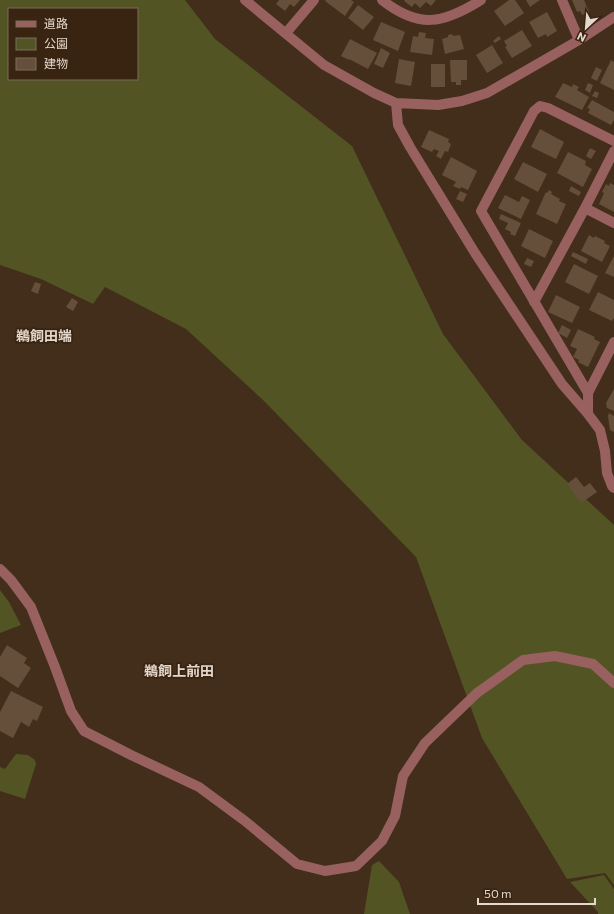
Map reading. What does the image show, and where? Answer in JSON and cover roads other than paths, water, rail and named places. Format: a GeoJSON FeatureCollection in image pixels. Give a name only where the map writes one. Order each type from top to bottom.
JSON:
{"type":"FeatureCollection","features":[{"type":"Feature","properties":{"kind":"street"},"geometry":{"type":"LineString","coordinates":[[245,0],[324,65],[374,93],[396,103],[438,105],[462,101],[487,92],[579,40],[614,17]]}},
{"type":"Feature","properties":{"kind":"street"},"geometry":{"type":"LineString","coordinates":[[286,33],[314,0]]}},
{"type":"Feature","properties":{"kind":"street"},"geometry":{"type":"LineString","coordinates":[[382,0],[393,9],[408,16],[427,20],[444,19],[463,11],[481,0]]}},
{"type":"Feature","properties":{"kind":"street"},"geometry":{"type":"LineString","coordinates":[[562,0],[579,40]]}},
{"type":"Feature","properties":{"kind":"street"},"geometry":{"type":"LineString","coordinates":[[396,103],[398,125],[475,253],[562,384],[600,430],[605,451],[607,473],[614,488]]}},
{"type":"Feature","properties":{"kind":"street"},"geometry":{"type":"LineString","coordinates":[[588,393],[481,211],[534,111],[540,106],[548,108],[614,141]]}},
{"type":"Feature","properties":{"kind":"street"},"geometry":{"type":"LineString","coordinates":[[534,302],[614,151]]}},
{"type":"Feature","properties":{"kind":"street"},"geometry":{"type":"LineString","coordinates":[[585,208],[614,223]]}},
{"type":"Feature","properties":{"kind":"street"},"geometry":{"type":"LineString","coordinates":[[588,414],[588,393],[614,342]]}},
{"type":"Feature","properties":{"kind":"street"},"geometry":{"type":"LineString","coordinates":[[0,569],[31,607],[71,711],[84,731],[199,787],[245,821],[297,864],[326,871],[356,866],[382,841],[395,816],[403,776],[426,743],[477,693],[523,660],[555,656],[593,664],[614,683]]}},
{"type":"Feature","properties":{"kind":"district","name":"鵜飼田端"},"geometry":{"type":"Point","coordinates":[44,335]}},
{"type":"Feature","properties":{"kind":"district","name":"鵜飼上前田"},"geometry":{"type":"Point","coordinates":[179,670]}}]}
